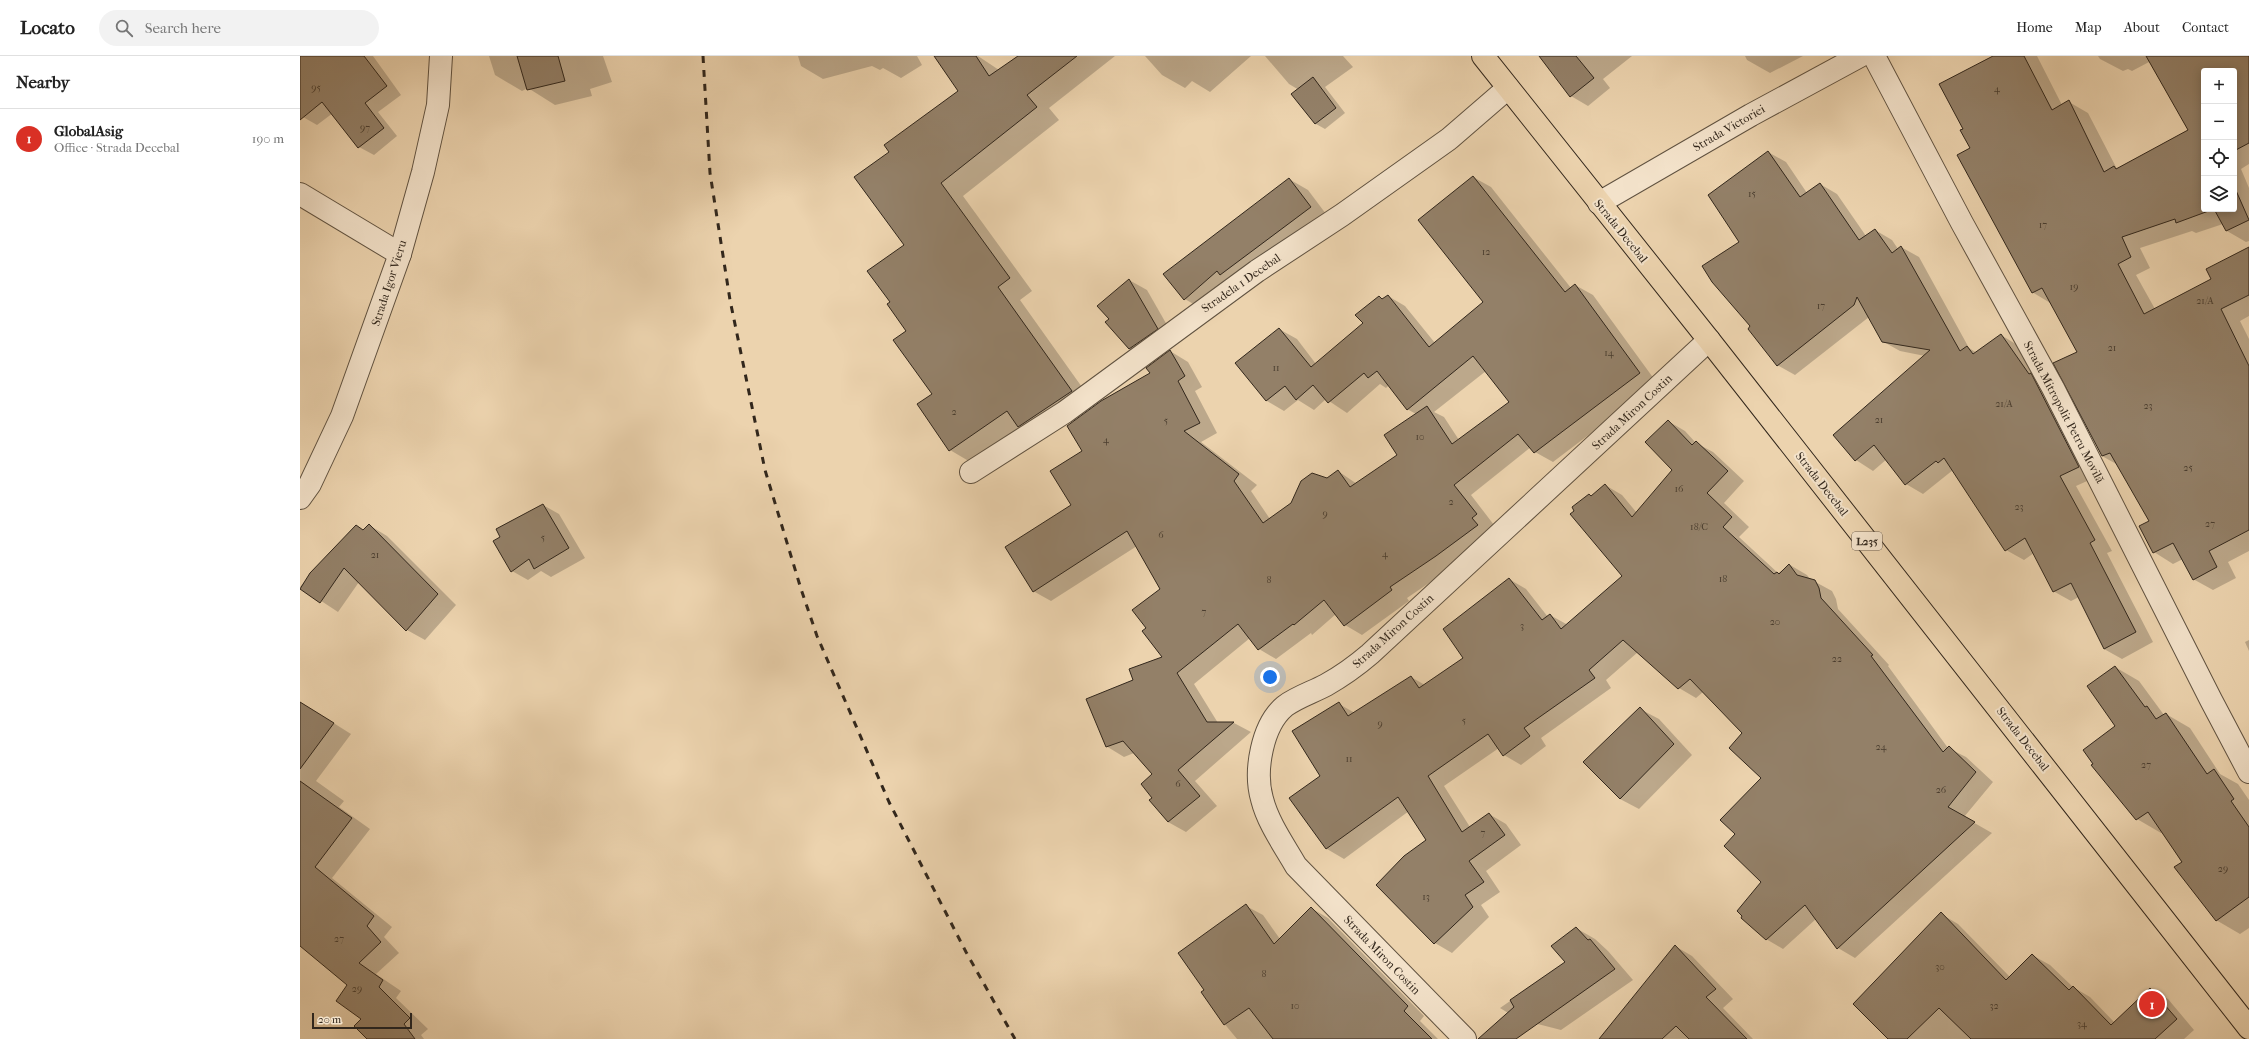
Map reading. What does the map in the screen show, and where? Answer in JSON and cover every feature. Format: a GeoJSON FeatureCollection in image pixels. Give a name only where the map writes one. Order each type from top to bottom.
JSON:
{"type":"FeatureCollection","features":[{"type":"Feature","properties":{"kind":"main road","name":"Strada Decebal"},"geometry":{"type":"LineString","coordinates":[[1483,56],[1709,340],[2249,1028]]}},
{"type":"Feature","properties":{"kind":"street","name":"Strada Igor Vieru"},"geometry":{"type":"LineString","coordinates":[[300,498],[310,484],[342,416],[400,254],[423,172],[438,106],[441,56]]}},
{"type":"Feature","properties":{"kind":"street","name":"Strada Victoriei"},"geometry":{"type":"LineString","coordinates":[[1599,203],[1751,114],[1860,56]]}},
{"type":"Feature","properties":{"kind":"street","name":"Strada Mitropolit Petru Movilă"},"geometry":{"type":"LineString","coordinates":[[1874,56],[1962,223],[2053,388],[2249,772]]}},
{"type":"Feature","properties":{"kind":"street","name":"Stradela 1 Decebal"},"geometry":{"type":"LineString","coordinates":[[971,472],[1065,412],[1244,280],[1342,215],[1436,148],[1508,88]]}},
{"type":"Feature","properties":{"kind":"street"},"geometry":{"type":"LineString","coordinates":[[300,194],[400,254]]}},
{"type":"Feature","properties":{"kind":"street","name":"Strada Miron Costin"},"geometry":{"type":"LineString","coordinates":[[1465,1039],[1296,866],[1278,836],[1262,801],[1258,784],[1263,743],[1267,731],[1286,706],[1351,670],[1370,654],[1709,340]]}},
{"type":"Feature","properties":{"kind":"building"},"geometry":{"type":"Polygon","coordinates":[[[300,56],[364,56],[387,86],[365,103],[384,128],[358,148],[322,102],[300,120],[300,56]]]}},
{"type":"Feature","properties":{"kind":"building"},"geometry":{"type":"Polygon","coordinates":[[[517,56],[558,56],[565,81],[527,90],[517,56]]]}},
{"type":"Feature","properties":{"kind":"building"},"geometry":{"type":"Polygon","coordinates":[[[934,56],[976,56],[989,76],[1018,56],[1077,56],[1027,95],[1037,107],[941,183],[1010,278],[998,287],[1072,391],[1018,427],[1007,411],[949,451],[917,404],[932,394],[893,340],[906,331],[887,304],[890,302],[867,271],[904,245],[854,177],[889,152],[884,145],[958,91],[934,56]]]}},
{"type":"Feature","properties":{"kind":"building"},"geometry":{"type":"Polygon","coordinates":[[[1539,56],[1576,56],[1594,78],[1570,97],[1539,56]]]}},
{"type":"Feature","properties":{"kind":"building"},"geometry":{"type":"Polygon","coordinates":[[[1993,56],[2024,56],[2052,110],[2069,100],[2104,172],[2114,166],[2116,169],[2188,130],[2146,56],[2249,56],[2249,143],[2237,149],[2237,68],[2201,68],[2201,212],[2206,212],[2176,223],[2175,219],[2122,237],[2131,257],[2118,264],[2144,314],[2211,279],[2206,269],[2249,247],[2249,295],[2221,309],[2249,366],[2249,530],[2209,551],[2217,567],[2193,580],[2173,543],[2153,553],[2139,526],[2149,521],[2110,453],[2102,456],[2053,363],[2077,352],[2042,288],[2032,293],[1957,155],[1970,148],[1960,130],[1963,129],[1939,84],[1993,56]]]}},
{"type":"Feature","properties":{"kind":"building"},"geometry":{"type":"Polygon","coordinates":[[[1313,77],[1336,108],[1315,124],[1291,94],[1313,77]]]}},
{"type":"Feature","properties":{"kind":"building"},"geometry":{"type":"Polygon","coordinates":[[[1768,151],[1800,197],[1820,183],[1859,240],[1875,229],[1892,253],[1901,246],[1960,351],[1967,346],[1973,354],[2001,334],[2029,374],[2031,373],[2079,467],[2060,476],[2095,540],[2090,543],[2136,632],[2104,649],[2071,583],[2053,592],[2025,538],[2005,551],[1944,458],[1938,463],[1936,461],[1905,485],[1874,445],[1855,461],[1833,435],[1930,350],[1882,342],[1857,297],[1854,305],[1777,366],[1748,329],[1750,326],[1712,282],[1702,266],[1739,242],[1708,195],[1768,151]]]}},
{"type":"Feature","properties":{"kind":"building"},"geometry":{"type":"Polygon","coordinates":[[[1473,176],[1565,292],[1575,284],[1640,373],[1534,453],[1518,434],[1454,485],[1477,514],[1472,518],[1478,525],[1390,587],[1392,590],[1344,626],[1324,600],[1294,625],[1293,624],[1258,650],[1238,624],[1177,673],[1207,722],[1234,722],[1178,770],[1200,796],[1168,822],[1149,800],[1152,798],[1141,784],[1152,774],[1123,741],[1106,747],[1086,699],[1133,680],[1129,669],[1162,657],[1142,631],[1146,628],[1132,610],[1160,589],[1127,531],[1033,592],[1005,547],[1071,505],[1050,471],[1082,451],[1067,426],[1101,401],[1150,373],[1146,368],[1170,350],[1185,376],[1178,381],[1200,423],[1184,431],[1239,474],[1234,481],[1263,523],[1291,503],[1301,481],[1312,473],[1327,478],[1338,470],[1350,487],[1397,455],[1384,435],[1427,406],[1452,444],[1509,402],[1473,356],[1407,410],[1377,371],[1368,378],[1364,373],[1328,403],[1313,385],[1296,400],[1285,386],[1266,401],[1235,363],[1279,328],[1311,367],[1363,323],[1355,315],[1379,296],[1382,299],[1388,295],[1429,347],[1483,302],[1418,220],[1473,176]]]}},
{"type":"Feature","properties":{"kind":"building"},"geometry":{"type":"Polygon","coordinates":[[[1289,178],[1311,207],[1220,275],[1217,271],[1184,300],[1163,274],[1289,178]]]}},
{"type":"Feature","properties":{"kind":"building"},"geometry":{"type":"Polygon","coordinates":[[[2237,193],[2249,220],[2226,231],[2216,212],[2237,212],[2237,193]]]}},
{"type":"Feature","properties":{"kind":"building"},"geometry":{"type":"Polygon","coordinates":[[[1129,279],[1158,329],[1129,349],[1105,322],[1109,319],[1097,306],[1129,279]]]}},
{"type":"Feature","properties":{"kind":"building"},"geometry":{"type":"Polygon","coordinates":[[[1668,420],[1692,445],[1696,441],[1728,471],[1707,493],[1732,517],[1723,527],[1774,574],[1777,572],[1779,574],[1789,564],[1797,575],[1815,580],[1819,588],[1821,598],[1873,655],[1871,656],[1943,752],[1949,746],[1976,772],[1948,807],[1975,822],[1837,949],[1805,905],[1766,940],[1741,918],[1742,916],[1737,911],[1761,882],[1724,846],[1735,834],[1720,820],[1761,778],[1729,748],[1742,733],[1690,679],[1678,689],[1623,640],[1589,670],[1595,678],[1524,728],[1530,736],[1503,756],[1488,734],[1428,776],[1462,832],[1489,813],[1505,835],[1469,861],[1484,882],[1465,895],[1473,907],[1434,944],[1376,885],[1404,856],[1426,840],[1398,797],[1326,849],[1289,798],[1320,776],[1292,731],[1339,702],[1348,716],[1411,676],[1419,688],[1463,658],[1443,629],[1509,578],[1542,620],[1550,614],[1561,629],[1622,576],[1570,514],[1574,511],[1572,507],[1589,494],[1591,496],[1605,484],[1632,517],[1672,470],[1645,442],[1668,420]]]}},
{"type":"Feature","properties":{"kind":"building"},"geometry":{"type":"Polygon","coordinates":[[[543,504],[569,548],[534,569],[529,559],[511,572],[493,541],[500,537],[496,529],[543,504]]]}},
{"type":"Feature","properties":{"kind":"building"},"geometry":{"type":"Polygon","coordinates":[[[369,524],[438,594],[406,631],[344,568],[320,603],[300,589],[310,573],[356,525],[363,530],[369,524]]]}},
{"type":"Feature","properties":{"kind":"building"},"geometry":{"type":"Polygon","coordinates":[[[2115,666],[2145,707],[2147,706],[2156,719],[2166,713],[2207,774],[2214,769],[2234,799],[2231,801],[2249,827],[2249,897],[2216,921],[2174,867],[2182,862],[2148,812],[2136,820],[2091,765],[2093,764],[2083,750],[2115,726],[2087,686],[2115,666]]]}},
{"type":"Feature","properties":{"kind":"building"},"geometry":{"type":"Polygon","coordinates":[[[300,702],[334,723],[300,769],[300,702]]]}},
{"type":"Feature","properties":{"kind":"building"},"geometry":{"type":"Polygon","coordinates":[[[1640,707],[1674,744],[1620,799],[1583,762],[1640,707]]]}},
{"type":"Feature","properties":{"kind":"building"},"geometry":{"type":"Polygon","coordinates":[[[300,781],[352,818],[315,867],[374,916],[367,926],[381,942],[359,963],[383,980],[379,987],[410,1018],[404,1024],[415,1039],[367,1039],[354,1026],[361,1019],[336,1001],[347,985],[300,946],[300,781]]]}},
{"type":"Feature","properties":{"kind":"building"},"geometry":{"type":"Polygon","coordinates":[[[1246,904],[1274,944],[1311,907],[1408,1006],[1404,1011],[1432,1039],[1273,1039],[1249,1008],[1224,1025],[1201,992],[1204,990],[1178,953],[1246,904]]]}},
{"type":"Feature","properties":{"kind":"building"},"geometry":{"type":"Polygon","coordinates":[[[1941,912],[2006,980],[2032,954],[2069,990],[2073,986],[2111,1025],[2150,988],[2177,1019],[2155,1039],[1971,1039],[1939,1008],[1907,1039],[1888,1039],[1853,1004],[1941,912]]]}},
{"type":"Feature","properties":{"kind":"building"},"geometry":{"type":"Polygon","coordinates":[[[1576,927],[1588,940],[1590,939],[1615,969],[1516,1039],[1478,1039],[1514,1007],[1510,1000],[1565,962],[1551,946],[1576,927]]]}},
{"type":"Feature","properties":{"kind":"building"},"geometry":{"type":"Polygon","coordinates":[[[1675,945],[1716,989],[1706,997],[1747,1039],[1689,1039],[1676,1026],[1662,1039],[1599,1039],[1675,945]]]}},
{"type":"Feature","properties":{"kind":"railway"},"geometry":{"type":"LineString","coordinates":[[703,56],[710,173],[730,300],[765,470],[801,589],[817,636],[889,802],[966,952],[1015,1039]]}},
{"type":"Feature","properties":{"kind":"place","name":"GlobalAsig"},"geometry":{"type":"Point","coordinates":[2152,1004]}}]}
